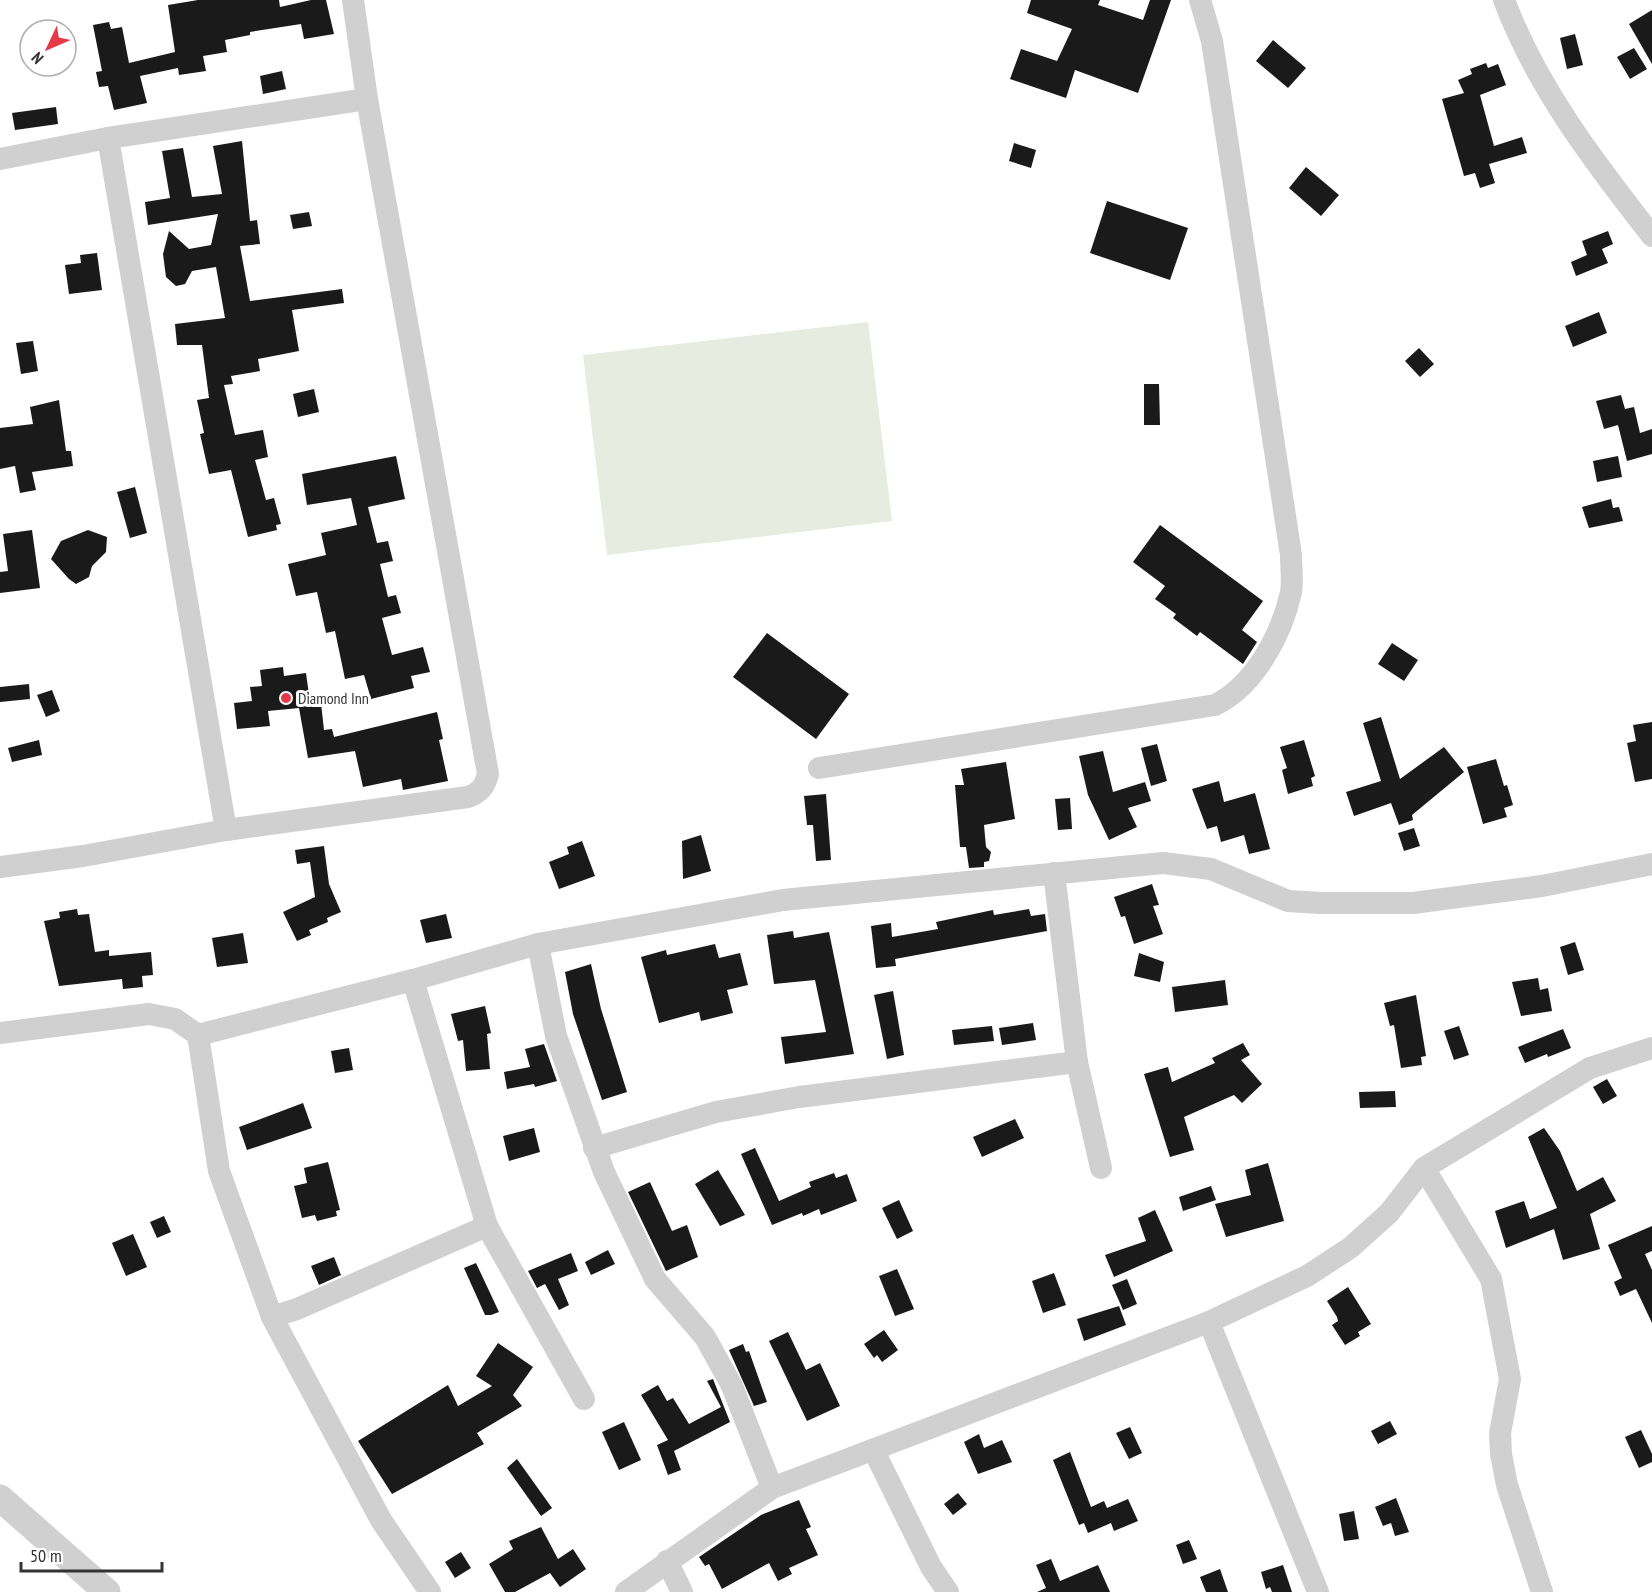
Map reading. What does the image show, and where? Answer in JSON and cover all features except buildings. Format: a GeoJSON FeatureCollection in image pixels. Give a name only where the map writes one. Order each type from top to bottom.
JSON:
{"type":"FeatureCollection","features":[{"type":"Feature","properties":{"kind":"street"},"geometry":{"type":"LineString","coordinates":[[1,866],[83,856],[226,830],[468,797],[482,789],[488,774],[367,99],[353,0]]}},
{"type":"Feature","properties":{"kind":"street"},"geometry":{"type":"LineString","coordinates":[[819,768],[1215,705],[1240,690],[1251,676],[1277,630],[1291,591],[1292,555],[1212,41],[1200,0]]}},
{"type":"Feature","properties":{"kind":"street"},"geometry":{"type":"LineString","coordinates":[[1504,0],[1550,95],[1589,155],[1652,236]]}},
{"type":"Feature","properties":{"kind":"street"},"geometry":{"type":"LineString","coordinates":[[0,159],[108,138],[367,99]]}},
{"type":"Feature","properties":{"kind":"street"},"geometry":{"type":"LineString","coordinates":[[108,138],[226,830]]}},
{"type":"Feature","properties":{"kind":"street"},"geometry":{"type":"LineString","coordinates":[[198,1035],[413,980],[538,944],[783,900],[1163,863],[1211,869],[1288,901],[1413,903],[1542,886],[1652,864]]}},
{"type":"Feature","properties":{"kind":"street"},"geometry":{"type":"LineString","coordinates":[[1054,873],[1077,1062],[1101,1168]]}},
{"type":"Feature","properties":{"kind":"street"},"geometry":{"type":"LineString","coordinates":[[538,944],[556,1036],[594,1148],[655,1279],[705,1337],[732,1386],[772,1488]]}},
{"type":"Feature","properties":{"kind":"street"},"geometry":{"type":"LineString","coordinates":[[413,980],[487,1226],[584,1399]]}},
{"type":"Feature","properties":{"kind":"street"},"geometry":{"type":"LineString","coordinates":[[0,1033],[149,1014],[175,1019],[198,1035],[219,1171],[272,1317],[381,1520],[430,1592]]}},
{"type":"Feature","properties":{"kind":"street"},"geometry":{"type":"LineString","coordinates":[[626,1592],[772,1488],[1209,1322],[1307,1276],[1350,1248],[1389,1213],[1424,1168],[1590,1068],[1652,1048]]}},
{"type":"Feature","properties":{"kind":"street"},"geometry":{"type":"LineString","coordinates":[[594,1148],[716,1112],[799,1097],[1077,1062]]}},
{"type":"Feature","properties":{"kind":"street"},"geometry":{"type":"LineString","coordinates":[[1424,1168],[1491,1279],[1510,1379],[1500,1433],[1501,1454],[1507,1485],[1542,1592]]}},
{"type":"Feature","properties":{"kind":"street"},"geometry":{"type":"LineString","coordinates":[[272,1317],[297,1309],[487,1226]]}},
{"type":"Feature","properties":{"kind":"street"},"geometry":{"type":"LineString","coordinates":[[1209,1322],[1318,1592]]}},
{"type":"Feature","properties":{"kind":"street"},"geometry":{"type":"LineString","coordinates":[[874,1451],[931,1567],[948,1592]]}},
{"type":"Feature","properties":{"kind":"street"},"geometry":{"type":"LineString","coordinates":[[0,1498],[106,1592]]}},
{"type":"Feature","properties":{"kind":"street"},"geometry":{"type":"LineString","coordinates":[[667,1561],[682,1592]]}},
{"type":"Feature","properties":{"kind":"shaded area"},"geometry":{"type":"Polygon","coordinates":[[[868,322],[892,521],[607,555],[583,355],[868,322]]]}},
{"type":"Feature","properties":{"kind":"place","name":"Diamond Inn"},"geometry":{"type":"Point","coordinates":[286,698]}}]}
